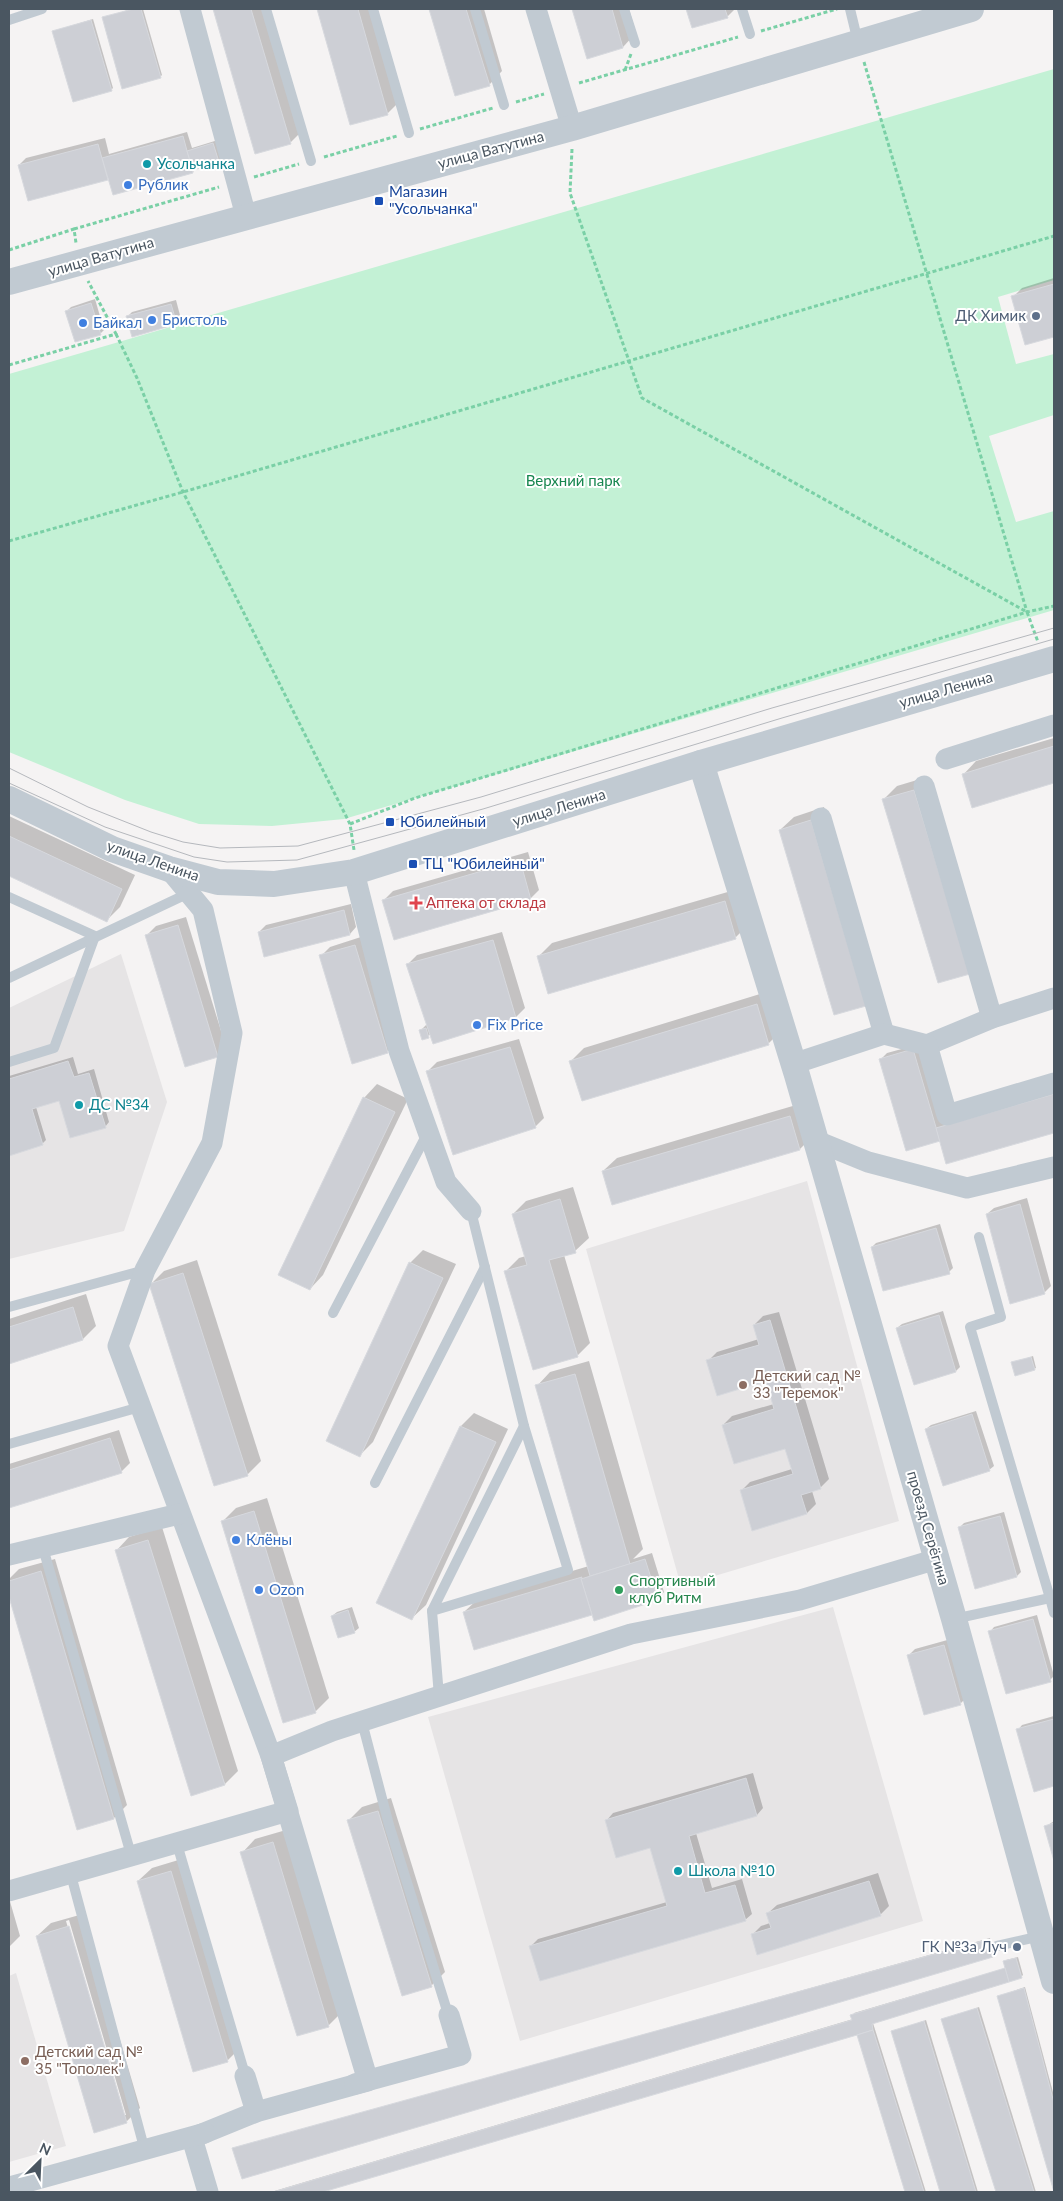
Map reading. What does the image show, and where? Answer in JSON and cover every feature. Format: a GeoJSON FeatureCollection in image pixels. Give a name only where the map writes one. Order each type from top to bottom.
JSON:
{"type":"FeatureCollection","features":[{"type":"Feature","properties":{"kind":"street"},"geometry":{"type":"LineString","coordinates":[[190,9],[246,216]]}},
{"type":"Feature","properties":{"kind":"street"},"geometry":{"type":"LineString","coordinates":[[536,9],[572,128]]}},
{"type":"Feature","properties":{"kind":"street","name":"улица Ватутина"},"geometry":{"type":"LineString","coordinates":[[9,282],[572,128],[971,9]]}},
{"type":"Feature","properties":{"kind":"street","name":"улица Ленина"},"geometry":{"type":"LineString","coordinates":[[9,799],[112,849],[170,869],[218,882],[274,884],[354,872],[701,763],[1050,660]]}},
{"type":"Feature","properties":{"kind":"street"},"geometry":{"type":"LineString","coordinates":[[946,759],[1054,726]]}},
{"type":"Feature","properties":{"kind":"street","name":"проезд Серёгина"},"geometry":{"type":"LineString","coordinates":[[701,763],[795,1070],[937,1559],[1043,1931],[1054,1981]]}},
{"type":"Feature","properties":{"kind":"street"},"geometry":{"type":"LineString","coordinates":[[924,786],[992,1018]]}},
{"type":"Feature","properties":{"kind":"street"},"geometry":{"type":"LineString","coordinates":[[821,818],[884,1034]]}},
{"type":"Feature","properties":{"kind":"street"},"geometry":{"type":"LineString","coordinates":[[9,2188],[192,2138],[256,2112],[368,2080],[271,1756],[179,1514],[118,1346],[145,1270],[212,1143],[232,1033],[202,910],[170,869]]}},
{"type":"Feature","properties":{"kind":"street"},"geometry":{"type":"LineString","coordinates":[[354,872],[398,1051],[446,1182],[471,1211]]}},
{"type":"Feature","properties":{"kind":"street"},"geometry":{"type":"LineString","coordinates":[[795,1070],[884,1034],[927,1045],[992,1018],[1054,998]]}},
{"type":"Feature","properties":{"kind":"street"},"geometry":{"type":"LineString","coordinates":[[927,1045],[947,1115],[1054,1083]]}},
{"type":"Feature","properties":{"kind":"street"},"geometry":{"type":"LineString","coordinates":[[814,1140],[868,1162],[968,1188],[1054,1167]]}},
{"type":"Feature","properties":{"kind":"street"},"geometry":{"type":"LineString","coordinates":[[9,1555],[179,1514]]}},
{"type":"Feature","properties":{"kind":"street"},"geometry":{"type":"LineString","coordinates":[[271,1756],[362,1722],[631,1634],[800,1600],[937,1559]]}},
{"type":"Feature","properties":{"kind":"street"},"geometry":{"type":"LineString","coordinates":[[9,1890],[288,1811]]}},
{"type":"Feature","properties":{"kind":"street"},"geometry":{"type":"LineString","coordinates":[[192,2138],[208,2192]]}},
{"type":"Feature","properties":{"kind":"lane"},"geometry":{"type":"LineString","coordinates":[[9,20],[42,9]]}},
{"type":"Feature","properties":{"kind":"lane"},"geometry":{"type":"LineString","coordinates":[[266,9],[310,161]]}},
{"type":"Feature","properties":{"kind":"lane"},"geometry":{"type":"LineString","coordinates":[[373,9],[409,133]]}},
{"type":"Feature","properties":{"kind":"lane"},"geometry":{"type":"LineString","coordinates":[[475,9],[504,105]]}},
{"type":"Feature","properties":{"kind":"lane"},"geometry":{"type":"LineString","coordinates":[[624,9],[635,43]]}},
{"type":"Feature","properties":{"kind":"lane"},"geometry":{"type":"LineString","coordinates":[[742,9],[750,34]]}},
{"type":"Feature","properties":{"kind":"lane"},"geometry":{"type":"LineString","coordinates":[[850,9],[858,42]]}},
{"type":"Feature","properties":{"kind":"lane"},"geometry":{"type":"LineString","coordinates":[[9,978],[189,892]]}},
{"type":"Feature","properties":{"kind":"lane"},"geometry":{"type":"LineString","coordinates":[[9,897],[95,936]]}},
{"type":"Feature","properties":{"kind":"lane"},"geometry":{"type":"LineString","coordinates":[[9,1062],[54,1048],[95,936]]}},
{"type":"Feature","properties":{"kind":"lane"},"geometry":{"type":"LineString","coordinates":[[332,1313],[428,1133]]}},
{"type":"Feature","properties":{"kind":"lane"},"geometry":{"type":"LineString","coordinates":[[432,1611],[568,1570],[524,1426],[471,1211]]}},
{"type":"Feature","properties":{"kind":"lane"},"geometry":{"type":"LineString","coordinates":[[979,1237],[1001,1317],[970,1327],[1052,1598],[1054,1613]]}},
{"type":"Feature","properties":{"kind":"lane"},"geometry":{"type":"LineString","coordinates":[[375,1483],[485,1267]]}},
{"type":"Feature","properties":{"kind":"lane"},"geometry":{"type":"LineString","coordinates":[[9,1307],[145,1270]]}},
{"type":"Feature","properties":{"kind":"lane"},"geometry":{"type":"LineString","coordinates":[[9,1444],[140,1407]]}},
{"type":"Feature","properties":{"kind":"lane"},"geometry":{"type":"LineString","coordinates":[[439,1696],[432,1611],[524,1426]]}},
{"type":"Feature","properties":{"kind":"lane"},"geometry":{"type":"LineString","coordinates":[[43,1548],[132,1858]]}},
{"type":"Feature","properties":{"kind":"lane"},"geometry":{"type":"LineString","coordinates":[[954,1619],[1052,1598]]}},
{"type":"Feature","properties":{"kind":"lane"},"geometry":{"type":"LineString","coordinates":[[362,1722],[389,1825],[461,2055],[368,2080]]}},
{"type":"Feature","properties":{"kind":"lane"},"geometry":{"type":"LineString","coordinates":[[9,1890],[132,1858],[288,1811]]}},
{"type":"Feature","properties":{"kind":"lane"},"geometry":{"type":"LineString","coordinates":[[177,1844],[256,2112]]}},
{"type":"Feature","properties":{"kind":"lane"},"geometry":{"type":"LineString","coordinates":[[71,1875],[145,2151]]}},
{"type":"Feature","properties":{"kind":"lane"},"geometry":{"type":"LineString","coordinates":[[997,1946],[1043,1931]]}},
{"type":"Feature","properties":{"kind":"lane"},"geometry":{"type":"LineString","coordinates":[[9,2188],[192,2138]]}},
{"type":"Feature","properties":{"kind":"path"},"geometry":{"type":"LineString","coordinates":[[9,250],[74,229],[837,9]]}},
{"type":"Feature","properties":{"kind":"path"},"geometry":{"type":"LineString","coordinates":[[858,42],[1027,612],[1050,660]]}},
{"type":"Feature","properties":{"kind":"path"},"geometry":{"type":"LineString","coordinates":[[572,128],[570,193],[642,398],[1027,612]]}},
{"type":"Feature","properties":{"kind":"path"},"geometry":{"type":"LineString","coordinates":[[74,229],[78,250]]}},
{"type":"Feature","properties":{"kind":"path"},"geometry":{"type":"LineString","coordinates":[[9,541],[183,492],[1054,236]]}},
{"type":"Feature","properties":{"kind":"path"},"geometry":{"type":"LineString","coordinates":[[84,274],[137,378],[183,492],[350,824],[416,798],[1027,612],[1054,606]]}},
{"type":"Feature","properties":{"kind":"path"},"geometry":{"type":"LineString","coordinates":[[9,365],[116,334]]}},
{"type":"Feature","properties":{"kind":"shaded area"},"geometry":{"type":"Polygon","coordinates":[[[121,954],[167,1102],[124,1231],[9,1259],[9,1008],[121,954]]]}},
{"type":"Feature","properties":{"kind":"shaded area","name":"Детский сад № 33 \"Теремок\""},"geometry":{"type":"Polygon","coordinates":[[[807,1181],[899,1521],[681,1586],[586,1249],[807,1181]]]}},
{"type":"Feature","properties":{"kind":"shaded area"},"geometry":{"type":"Polygon","coordinates":[[[833,1607],[923,1921],[520,2041],[428,1717],[833,1607]]]}},
{"type":"Feature","properties":{"kind":"shaded area","name":"Детский сад № 35 \"Тополек\""},"geometry":{"type":"Polygon","coordinates":[[[16,1973],[66,2146],[9,2162],[9,1976],[16,1973]]]}},
{"type":"Feature","properties":{"kind":"green space","name":"Верхний парк"},"geometry":{"type":"Polygon","coordinates":[[[1054,69],[1054,280],[998,297],[1016,364],[1054,354],[1054,415],[989,436],[1016,522],[1054,511],[1054,610],[344,819],[272,826],[199,824],[125,800],[9,752],[9,374],[1054,69]]]}},
{"type":"Feature","properties":{"kind":"building"},"geometry":{"type":"Polygon","coordinates":[[[133,9],[141,9],[161,78],[122,89],[102,17],[133,9]]]}},
{"type":"Feature","properties":{"kind":"building"},"geometry":{"type":"Polygon","coordinates":[[[213,9],[251,9],[291,144],[255,154],[213,9]]]}},
{"type":"Feature","properties":{"kind":"building"},"geometry":{"type":"Polygon","coordinates":[[[317,9],[358,9],[388,115],[350,125],[317,9]]]}},
{"type":"Feature","properties":{"kind":"building"},"geometry":{"type":"Polygon","coordinates":[[[429,9],[466,9],[490,86],[455,96],[429,9]]]}},
{"type":"Feature","properties":{"kind":"building"},"geometry":{"type":"Polygon","coordinates":[[[572,9],[612,9],[623,48],[587,59],[572,9]]]}},
{"type":"Feature","properties":{"kind":"building"},"geometry":{"type":"Polygon","coordinates":[[[686,9],[725,9],[728,18],[692,28],[686,9]]]}},
{"type":"Feature","properties":{"kind":"building"},"geometry":{"type":"Polygon","coordinates":[[[91,20],[112,91],[73,102],[52,31],[91,20]]]}},
{"type":"Feature","properties":{"kind":"building","name":"Усольчанка"},"geometry":{"type":"Polygon","coordinates":[[[183,136],[193,173],[113,195],[102,158],[183,136]]]}},
{"type":"Feature","properties":{"kind":"building"},"geometry":{"type":"Polygon","coordinates":[[[213,143],[219,162],[193,170],[187,151],[213,143]]]}},
{"type":"Feature","properties":{"kind":"building"},"geometry":{"type":"Polygon","coordinates":[[[98,144],[108,180],[28,201],[18,165],[98,144]]]}},
{"type":"Feature","properties":{"kind":"building","name":"ДК Химик"},"geometry":{"type":"Polygon","coordinates":[[[1054,284],[1054,337],[1025,345],[1011,296],[1054,284]]]}},
{"type":"Feature","properties":{"kind":"building","name":"Байкал"},"geometry":{"type":"Polygon","coordinates":[[[91,303],[101,335],[75,342],[65,311],[91,303]]]}},
{"type":"Feature","properties":{"kind":"building","name":"Бристоль"},"geometry":{"type":"Polygon","coordinates":[[[171,304],[177,324],[132,337],[126,316],[171,304]]]}},
{"type":"Feature","properties":{"kind":"building"},"geometry":{"type":"Polygon","coordinates":[[[1054,746],[1054,783],[972,808],[962,774],[1054,746]]]}},
{"type":"Feature","properties":{"kind":"building"},"geometry":{"type":"Polygon","coordinates":[[[914,790],[970,974],[938,983],[882,799],[914,790]]]}},
{"type":"Feature","properties":{"kind":"building"},"geometry":{"type":"Polygon","coordinates":[[[811,820],[866,1006],[834,1015],[779,830],[811,820]]]}},
{"type":"Feature","properties":{"kind":"building"},"geometry":{"type":"Polygon","coordinates":[[[9,836],[122,889],[107,922],[9,876],[9,836]]]}},
{"type":"Feature","properties":{"kind":"building"},"geometry":{"type":"Polygon","coordinates":[[[520,860],[531,900],[394,940],[382,900],[520,860]]]}},
{"type":"Feature","properties":{"kind":"building"},"geometry":{"type":"Polygon","coordinates":[[[725,901],[736,939],[548,994],[537,956],[725,901]]]}},
{"type":"Feature","properties":{"kind":"building"},"geometry":{"type":"Polygon","coordinates":[[[344,910],[350,935],[264,957],[258,932],[344,910]]]}},
{"type":"Feature","properties":{"kind":"building"},"geometry":{"type":"Polygon","coordinates":[[[178,925],[218,1057],[185,1067],[145,935],[178,925]]]}},
{"type":"Feature","properties":{"kind":"building"},"geometry":{"type":"Polygon","coordinates":[[[493,940],[516,1018],[433,1044],[406,964],[493,940]]]}},
{"type":"Feature","properties":{"kind":"building"},"geometry":{"type":"Polygon","coordinates":[[[355,945],[388,1053],[352,1064],[319,955],[355,945]]]}},
{"type":"Feature","properties":{"kind":"building"},"geometry":{"type":"Polygon","coordinates":[[[757,1004],[769,1045],[582,1101],[569,1061],[757,1004]]]}},
{"type":"Feature","properties":{"kind":"building"},"geometry":{"type":"Polygon","coordinates":[[[426,1028],[429,1038],[422,1040],[419,1030],[426,1028]]]}},
{"type":"Feature","properties":{"kind":"building"},"geometry":{"type":"Polygon","coordinates":[[[510,1047],[536,1128],[453,1155],[426,1071],[510,1047]]]}},
{"type":"Feature","properties":{"kind":"building"},"geometry":{"type":"Polygon","coordinates":[[[913,1049],[940,1141],[906,1151],[879,1059],[913,1049]]]}},
{"type":"Feature","properties":{"kind":"building","name":"ДС №34"},"geometry":{"type":"Polygon","coordinates":[[[68,1061],[74,1077],[89,1073],[106,1128],[70,1138],[59,1101],[32,1109],[43,1145],[9,1156],[9,1079],[68,1061]]]}},
{"type":"Feature","properties":{"kind":"building"},"geometry":{"type":"Polygon","coordinates":[[[1054,1094],[1054,1133],[946,1164],[936,1128],[1054,1094]]]}},
{"type":"Feature","properties":{"kind":"building"},"geometry":{"type":"Polygon","coordinates":[[[363,1097],[395,1112],[310,1290],[278,1275],[363,1097]]]}},
{"type":"Feature","properties":{"kind":"building"},"geometry":{"type":"Polygon","coordinates":[[[790,1116],[800,1150],[612,1205],[602,1171],[790,1116]]]}},
{"type":"Feature","properties":{"kind":"building"},"geometry":{"type":"Polygon","coordinates":[[[560,1199],[576,1253],[549,1260],[578,1357],[533,1370],[504,1271],[527,1265],[512,1214],[560,1199]]]}},
{"type":"Feature","properties":{"kind":"building"},"geometry":{"type":"Polygon","coordinates":[[[1020,1204],[1045,1294],[1010,1304],[986,1214],[1020,1204]]]}},
{"type":"Feature","properties":{"kind":"building"},"geometry":{"type":"Polygon","coordinates":[[[936,1228],[950,1274],[883,1291],[871,1247],[936,1228]]]}},
{"type":"Feature","properties":{"kind":"building"},"geometry":{"type":"Polygon","coordinates":[[[409,1262],[443,1278],[360,1457],[326,1441],[409,1262]]]}},
{"type":"Feature","properties":{"kind":"building"},"geometry":{"type":"Polygon","coordinates":[[[183,1273],[248,1476],[214,1486],[149,1284],[183,1273]]]}},
{"type":"Feature","properties":{"kind":"building"},"geometry":{"type":"Polygon","coordinates":[[[73,1307],[83,1340],[9,1364],[9,1327],[73,1307]]]}},
{"type":"Feature","properties":{"kind":"building"},"geometry":{"type":"Polygon","coordinates":[[[939,1315],[956,1372],[914,1385],[896,1328],[939,1315]]]}},
{"type":"Feature","properties":{"kind":"building"},"geometry":{"type":"Polygon","coordinates":[[[770,1320],[821,1489],[801,1495],[807,1514],[752,1531],[740,1490],[793,1474],[785,1449],[734,1464],[722,1425],[774,1409],[766,1381],[717,1396],[706,1360],[759,1345],[753,1325],[770,1320]]]}},
{"type":"Feature","properties":{"kind":"building"},"geometry":{"type":"Polygon","coordinates":[[[1031,1357],[1035,1370],[1015,1376],[1011,1362],[1031,1357]]]}},
{"type":"Feature","properties":{"kind":"building"},"geometry":{"type":"Polygon","coordinates":[[[575,1374],[630,1564],[590,1576],[535,1385],[575,1374]]]}},
{"type":"Feature","properties":{"kind":"building"},"geometry":{"type":"Polygon","coordinates":[[[972,1414],[990,1471],[943,1486],[925,1429],[972,1414]]]}},
{"type":"Feature","properties":{"kind":"building"},"geometry":{"type":"Polygon","coordinates":[[[460,1426],[496,1442],[412,1620],[376,1603],[460,1426]]]}},
{"type":"Feature","properties":{"kind":"building"},"geometry":{"type":"Polygon","coordinates":[[[110,1438],[122,1473],[9,1508],[9,1470],[110,1438]]]}},
{"type":"Feature","properties":{"kind":"building"},"geometry":{"type":"Polygon","coordinates":[[[254,1511],[316,1713],[283,1723],[221,1521],[254,1511]]]}},
{"type":"Feature","properties":{"kind":"building"},"geometry":{"type":"Polygon","coordinates":[[[1000,1516],[1017,1577],[975,1589],[958,1527],[1000,1516]]]}},
{"type":"Feature","properties":{"kind":"building"},"geometry":{"type":"Polygon","coordinates":[[[148,1540],[225,1785],[191,1796],[115,1550],[148,1540]]]}},
{"type":"Feature","properties":{"kind":"building","name":"Спортивный клуб Ритм"},"geometry":{"type":"Polygon","coordinates":[[[645,1559],[658,1600],[594,1621],[581,1579],[645,1559]]]}},
{"type":"Feature","properties":{"kind":"building"},"geometry":{"type":"Polygon","coordinates":[[[41,1571],[114,1819],[77,1830],[9,1597],[9,1581],[41,1571]]]}},
{"type":"Feature","properties":{"kind":"building"},"geometry":{"type":"Polygon","coordinates":[[[582,1577],[592,1615],[474,1650],[463,1612],[582,1577]]]}},
{"type":"Feature","properties":{"kind":"building"},"geometry":{"type":"Polygon","coordinates":[[[348,1610],[355,1633],[338,1638],[331,1616],[348,1610]]]}},
{"type":"Feature","properties":{"kind":"building"},"geometry":{"type":"Polygon","coordinates":[[[1033,1619],[1051,1682],[1006,1694],[988,1631],[1033,1619]]]}},
{"type":"Feature","properties":{"kind":"building"},"geometry":{"type":"Polygon","coordinates":[[[944,1645],[961,1705],[924,1715],[907,1655],[944,1645]]]}},
{"type":"Feature","properties":{"kind":"building"},"geometry":{"type":"Polygon","coordinates":[[[1054,1719],[1054,1786],[1034,1792],[1016,1729],[1054,1719]]]}},
{"type":"Feature","properties":{"kind":"building","name":"Школа №10"},"geometry":{"type":"Polygon","coordinates":[[[746,1778],[757,1816],[689,1836],[705,1893],[735,1885],[746,1921],[540,1981],[529,1946],[667,1906],[650,1848],[616,1858],[605,1820],[746,1778]]]}},
{"type":"Feature","properties":{"kind":"building"},"geometry":{"type":"Polygon","coordinates":[[[378,1811],[432,1987],[402,1996],[347,1820],[378,1811]]]}},
{"type":"Feature","properties":{"kind":"building"},"geometry":{"type":"Polygon","coordinates":[[[1054,1823],[1054,1861],[1044,1826],[1054,1823]]]}},
{"type":"Feature","properties":{"kind":"building"},"geometry":{"type":"Polygon","coordinates":[[[273,1842],[329,2027],[297,2036],[240,1852],[273,1842]]]}},
{"type":"Feature","properties":{"kind":"building"},"geometry":{"type":"Polygon","coordinates":[[[171,1871],[228,2062],[193,2072],[137,1881],[171,1871]]]}},
{"type":"Feature","properties":{"kind":"building"},"geometry":{"type":"Polygon","coordinates":[[[869,1881],[881,1916],[757,1955],[751,1934],[771,1928],[766,1913],[869,1881]]]}},
{"type":"Feature","properties":{"kind":"building"},"geometry":{"type":"Polygon","coordinates":[[[69,1926],[127,2123],[94,2133],[36,1936],[69,1926]]]}},
{"type":"Feature","properties":{"kind":"building"},"geometry":{"type":"Polygon","coordinates":[[[989,1939],[993,1957],[242,2179],[232,2148],[989,1939]]]}},
{"type":"Feature","properties":{"kind":"building"},"geometry":{"type":"Polygon","coordinates":[[[1016,1958],[1022,1978],[1009,1982],[1003,1961],[1016,1958]]]}},
{"type":"Feature","properties":{"kind":"building"},"geometry":{"type":"Polygon","coordinates":[[[1005,1968],[1009,1982],[872,2024],[873,2030],[857,2035],[323,2192],[273,2192],[852,2020],[850,2015],[1005,1968]]]}},
{"type":"Feature","properties":{"kind":"building"},"geometry":{"type":"Polygon","coordinates":[[[1024,1988],[1054,2103],[1054,2192],[997,1996],[1024,1988]]]}},
{"type":"Feature","properties":{"kind":"building"},"geometry":{"type":"Polygon","coordinates":[[[977,2008],[1034,2192],[996,2192],[941,2019],[977,2008]]]}},
{"type":"Feature","properties":{"kind":"building"},"geometry":{"type":"Polygon","coordinates":[[[924,2021],[976,2192],[940,2192],[891,2031],[924,2021]]]}},
{"type":"Feature","properties":{"kind":"building"},"geometry":{"type":"Polygon","coordinates":[[[873,2030],[924,2192],[905,2192],[857,2035],[873,2030]]]}},
{"type":"Feature","properties":{"kind":"tram line"},"geometry":{"type":"LineString","coordinates":[[9,768],[88,807],[151,832],[183,842],[220,848],[298,846],[481,797],[772,708],[1054,628]]}},
{"type":"Feature","properties":{"kind":"tram line"},"geometry":{"type":"LineString","coordinates":[[9,783],[105,827],[194,857],[227,862],[297,860],[483,809],[782,718],[1054,639]]}},
{"type":"Feature","properties":{"kind":"place","name":"Усольчанка"},"geometry":{"type":"Point","coordinates":[147,164]}},
{"type":"Feature","properties":{"kind":"place","name":"Рублик"},"geometry":{"type":"Point","coordinates":[128,185]}},
{"type":"Feature","properties":{"kind":"place","name":"Магазин \"Усольчанка\""},"geometry":{"type":"Point","coordinates":[379,201]}},
{"type":"Feature","properties":{"kind":"place","name":"ДК Химик"},"geometry":{"type":"Point","coordinates":[1036,316]}},
{"type":"Feature","properties":{"kind":"place","name":"Бристоль"},"geometry":{"type":"Point","coordinates":[152,320]}},
{"type":"Feature","properties":{"kind":"place","name":"Байкал"},"geometry":{"type":"Point","coordinates":[83,323]}},
{"type":"Feature","properties":{"kind":"place","name":"Юбилейный"},"geometry":{"type":"Point","coordinates":[390,822]}},
{"type":"Feature","properties":{"kind":"place","name":"ТЦ \"Юбилейный\""},"geometry":{"type":"Point","coordinates":[413,864]}},
{"type":"Feature","properties":{"kind":"place","name":"Аптека от склада"},"geometry":{"type":"Point","coordinates":[416,903]}},
{"type":"Feature","properties":{"kind":"place","name":"Fix Price"},"geometry":{"type":"Point","coordinates":[477,1025]}},
{"type":"Feature","properties":{"kind":"place","name":"ДС №34"},"geometry":{"type":"Point","coordinates":[79,1105]}},
{"type":"Feature","properties":{"kind":"place","name":"Детский сад № 33 \"Теремок\""},"geometry":{"type":"Point","coordinates":[743,1385]}},
{"type":"Feature","properties":{"kind":"place","name":"Клёны"},"geometry":{"type":"Point","coordinates":[236,1540]}},
{"type":"Feature","properties":{"kind":"place","name":"Ozon"},"geometry":{"type":"Point","coordinates":[259,1590]}},
{"type":"Feature","properties":{"kind":"place","name":"Спортивный клуб Ритм"},"geometry":{"type":"Point","coordinates":[619,1590]}},
{"type":"Feature","properties":{"kind":"place","name":"Школа №10"},"geometry":{"type":"Point","coordinates":[678,1871]}},
{"type":"Feature","properties":{"kind":"place","name":"ГК №3а Луч"},"geometry":{"type":"Point","coordinates":[1017,1947]}},
{"type":"Feature","properties":{"kind":"place","name":"Детский сад № 35 \"Тополек\""},"geometry":{"type":"Point","coordinates":[25,2061]}}]}
